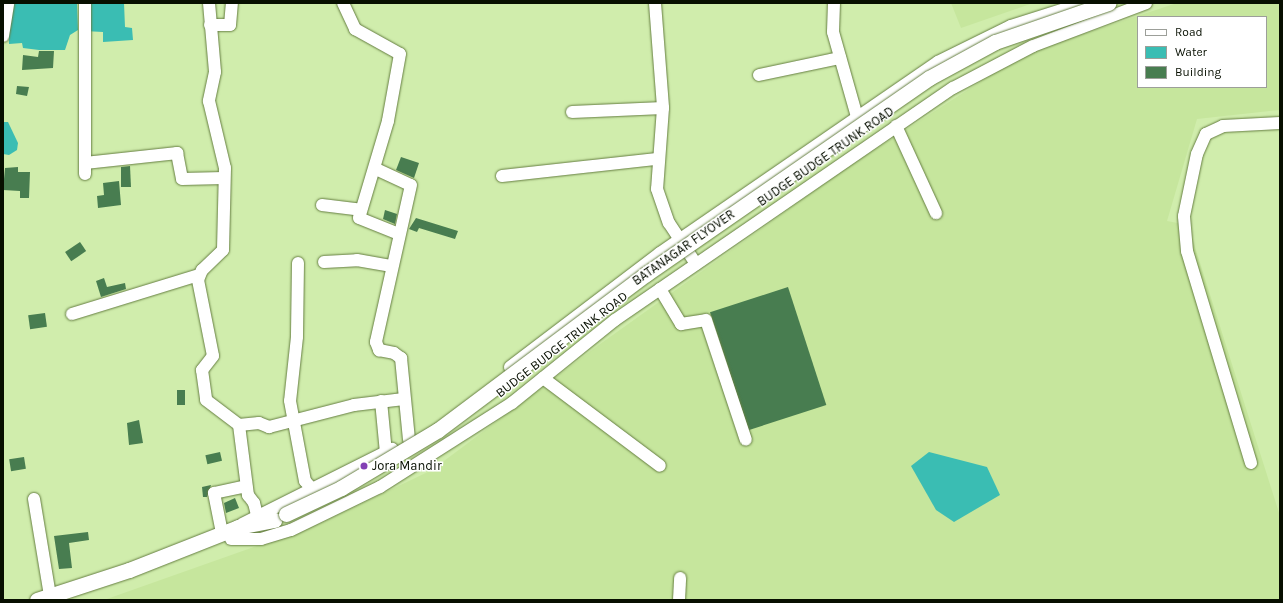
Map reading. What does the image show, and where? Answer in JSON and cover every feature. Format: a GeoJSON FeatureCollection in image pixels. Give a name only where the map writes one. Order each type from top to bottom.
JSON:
{"type":"FeatureCollection","features":[{"type":"Feature","properties":{"kind":"main road","name":"BATANAGAR FLYOVER"},"geometry":{"type":"LineString","coordinates":[[48,599],[230,533],[280,517],[341,488],[438,430],[646,274],[935,75],[995,42],[1108,3]]}},
{"type":"Feature","properties":{"kind":"street"},"geometry":{"type":"LineString","coordinates":[[3,36],[8,3]]}},
{"type":"Feature","properties":{"kind":"street"},"geometry":{"type":"LineString","coordinates":[[85,3],[85,169],[177,153],[182,179],[224,178]]}},
{"type":"Feature","properties":{"kind":"street"},"geometry":{"type":"LineString","coordinates":[[72,314],[199,275],[223,250],[223,149],[209,101],[215,72],[209,3]]}},
{"type":"Feature","properties":{"kind":"street"},"geometry":{"type":"LineString","coordinates":[[210,25],[230,24],[232,3]]}},
{"type":"Feature","properties":{"kind":"street"},"geometry":{"type":"LineString","coordinates":[[343,3],[355,29],[400,54],[376,169],[359,218],[399,234]]}},
{"type":"Feature","properties":{"kind":"street"},"geometry":{"type":"LineString","coordinates":[[655,3],[663,108],[657,159],[660,204],[679,240],[696,264]]}},
{"type":"Feature","properties":{"kind":"street"},"geometry":{"type":"LineString","coordinates":[[834,3],[833,32],[840,58],[860,115]]}},
{"type":"Feature","properties":{"kind":"street","name":"BUDGE BUDGE TRUNK ROAD"},"geometry":{"type":"LineString","coordinates":[[230,533],[257,515],[313,490],[409,440],[472,398],[679,240],[860,115],[970,44],[1011,26],[1084,3]]}},
{"type":"Feature","properties":{"kind":"street","name":"BUDGE BUDGE TRUNK ROAD"},"geometry":{"type":"LineString","coordinates":[[230,533],[272,536],[374,491],[453,443],[543,378],[660,289],[896,126],[989,67],[1146,3]]}},
{"type":"Feature","properties":{"kind":"street"},"geometry":{"type":"LineString","coordinates":[[840,38],[860,115]]}},
{"type":"Feature","properties":{"kind":"street"},"geometry":{"type":"LineString","coordinates":[[759,75],[840,58]]}},
{"type":"Feature","properties":{"kind":"street"},"geometry":{"type":"LineString","coordinates":[[572,112],[663,108]]}},
{"type":"Feature","properties":{"kind":"street"},"geometry":{"type":"LineString","coordinates":[[1251,463],[1188,251],[1184,216],[1197,154],[1206,134],[1223,126],[1280,123]]}},
{"type":"Feature","properties":{"kind":"street"},"geometry":{"type":"LineString","coordinates":[[896,126],[936,213]]}},
{"type":"Feature","properties":{"kind":"street"},"geometry":{"type":"LineString","coordinates":[[502,176],[657,159]]}},
{"type":"Feature","properties":{"kind":"street"},"geometry":{"type":"LineString","coordinates":[[376,169],[411,185],[390,266],[376,345],[401,358],[409,440]]}},
{"type":"Feature","properties":{"kind":"street"},"geometry":{"type":"LineString","coordinates":[[322,205],[361,210]]}},
{"type":"Feature","properties":{"kind":"street"},"geometry":{"type":"LineString","coordinates":[[324,262],[358,260],[390,266]]}},
{"type":"Feature","properties":{"kind":"street"},"geometry":{"type":"LineString","coordinates":[[298,263],[297,337],[290,392],[305,481],[313,490]]}},
{"type":"Feature","properties":{"kind":"street"},"geometry":{"type":"LineString","coordinates":[[199,275],[213,356],[202,370],[204,395],[210,404],[239,425],[261,424],[269,427],[380,401],[404,399]]}},
{"type":"Feature","properties":{"kind":"street"},"geometry":{"type":"LineString","coordinates":[[660,289],[681,324],[706,320],[746,440]]}},
{"type":"Feature","properties":{"kind":"street"},"geometry":{"type":"LineString","coordinates":[[543,378],[660,466]]}},
{"type":"Feature","properties":{"kind":"street"},"geometry":{"type":"LineString","coordinates":[[380,401],[386,453]]}},
{"type":"Feature","properties":{"kind":"street"},"geometry":{"type":"LineString","coordinates":[[239,425],[246,486],[257,515]]}},
{"type":"Feature","properties":{"kind":"street"},"geometry":{"type":"LineString","coordinates":[[230,533],[214,493],[246,486]]}},
{"type":"Feature","properties":{"kind":"street"},"geometry":{"type":"LineString","coordinates":[[34,499],[48,599]]}},
{"type":"Feature","properties":{"kind":"street"},"geometry":{"type":"LineString","coordinates":[[679,600],[680,578]]}},
{"type":"Feature","properties":{"kind":"shaded area"},"geometry":{"type":"Polygon","coordinates":[[[951,3],[1033,3],[961,28],[951,3]]]}},
{"type":"Feature","properties":{"kind":"shaded area"},"geometry":{"type":"Polygon","coordinates":[[[1177,3],[1280,3],[1280,110],[1197,119],[1167,221],[1188,225],[1280,516],[1280,600],[104,600],[319,524],[432,470],[596,347],[845,169],[994,73],[1044,47],[1137,16],[1137,88],[1267,88],[1267,16],[1138,16],[1177,3]]]}},
{"type":"Feature","properties":{"kind":"water"},"geometry":{"type":"Polygon","coordinates":[[[13,3],[77,3],[78,30],[70,35],[65,50],[39,50],[23,48],[22,43],[9,44],[8,12],[13,3]]]}},
{"type":"Feature","properties":{"kind":"water"},"geometry":{"type":"Polygon","coordinates":[[[85,3],[124,3],[125,27],[132,28],[133,40],[103,42],[103,32],[84,31],[85,3]]]}},
{"type":"Feature","properties":{"kind":"water"},"geometry":{"type":"Polygon","coordinates":[[[3,122],[8,122],[18,143],[17,150],[9,155],[3,154],[3,122]]]}},
{"type":"Feature","properties":{"kind":"water"},"geometry":{"type":"Polygon","coordinates":[[[929,452],[987,467],[1000,495],[954,522],[936,510],[911,466],[929,452]]]}},
{"type":"Feature","properties":{"kind":"building"},"geometry":{"type":"Polygon","coordinates":[[[39,51],[54,51],[53,68],[22,70],[23,55],[38,57],[39,51]]]}},
{"type":"Feature","properties":{"kind":"building"},"geometry":{"type":"Polygon","coordinates":[[[17,86],[29,87],[27,96],[16,94],[17,86]]]}},
{"type":"Feature","properties":{"kind":"building"},"geometry":{"type":"Polygon","coordinates":[[[401,157],[419,163],[414,178],[396,170],[401,157]]]}},
{"type":"Feature","properties":{"kind":"building"},"geometry":{"type":"Polygon","coordinates":[[[130,166],[131,187],[121,187],[121,167],[130,166]]]}},
{"type":"Feature","properties":{"kind":"building"},"geometry":{"type":"Polygon","coordinates":[[[18,167],[18,172],[30,172],[29,198],[20,198],[20,191],[3,190],[5,168],[18,167]]]}},
{"type":"Feature","properties":{"kind":"building"},"geometry":{"type":"Polygon","coordinates":[[[119,181],[121,205],[98,208],[97,196],[104,195],[103,183],[119,181]]]}},
{"type":"Feature","properties":{"kind":"building"},"geometry":{"type":"Polygon","coordinates":[[[385,210],[397,214],[395,224],[383,219],[385,210]]]}},
{"type":"Feature","properties":{"kind":"building"},"geometry":{"type":"Polygon","coordinates":[[[416,218],[458,231],[455,239],[419,228],[417,232],[409,229],[416,218]]]}},
{"type":"Feature","properties":{"kind":"building"},"geometry":{"type":"Polygon","coordinates":[[[80,242],[86,251],[71,261],[65,252],[80,242]]]}},
{"type":"Feature","properties":{"kind":"building"},"geometry":{"type":"Polygon","coordinates":[[[104,278],[107,287],[125,283],[126,289],[101,297],[96,281],[104,278]]]}},
{"type":"Feature","properties":{"kind":"building"},"geometry":{"type":"Polygon","coordinates":[[[788,287],[826,405],[748,430],[710,312],[788,287]]]}},
{"type":"Feature","properties":{"kind":"building"},"geometry":{"type":"Polygon","coordinates":[[[45,313],[47,327],[30,329],[28,315],[45,313]]]}},
{"type":"Feature","properties":{"kind":"building"},"geometry":{"type":"Polygon","coordinates":[[[177,390],[185,390],[185,405],[177,405],[177,390]]]}},
{"type":"Feature","properties":{"kind":"building"},"geometry":{"type":"Polygon","coordinates":[[[139,420],[143,443],[129,445],[127,423],[139,420]]]}},
{"type":"Feature","properties":{"kind":"building"},"geometry":{"type":"Polygon","coordinates":[[[220,452],[222,461],[207,464],[205,455],[220,452]]]}},
{"type":"Feature","properties":{"kind":"building"},"geometry":{"type":"Polygon","coordinates":[[[24,457],[26,469],[11,471],[9,459],[24,457]]]}},
{"type":"Feature","properties":{"kind":"building"},"geometry":{"type":"Polygon","coordinates":[[[211,485],[207,497],[203,497],[202,487],[211,485]]]}},
{"type":"Feature","properties":{"kind":"building"},"geometry":{"type":"Polygon","coordinates":[[[235,498],[239,508],[226,513],[224,503],[235,498]]]}},
{"type":"Feature","properties":{"kind":"building"},"geometry":{"type":"Polygon","coordinates":[[[88,532],[89,540],[69,543],[72,568],[59,569],[54,536],[88,532]]]}},
{"type":"Feature","properties":{"kind":"place","name":"Jora Mandir"},"geometry":{"type":"Point","coordinates":[364,466]}}]}
